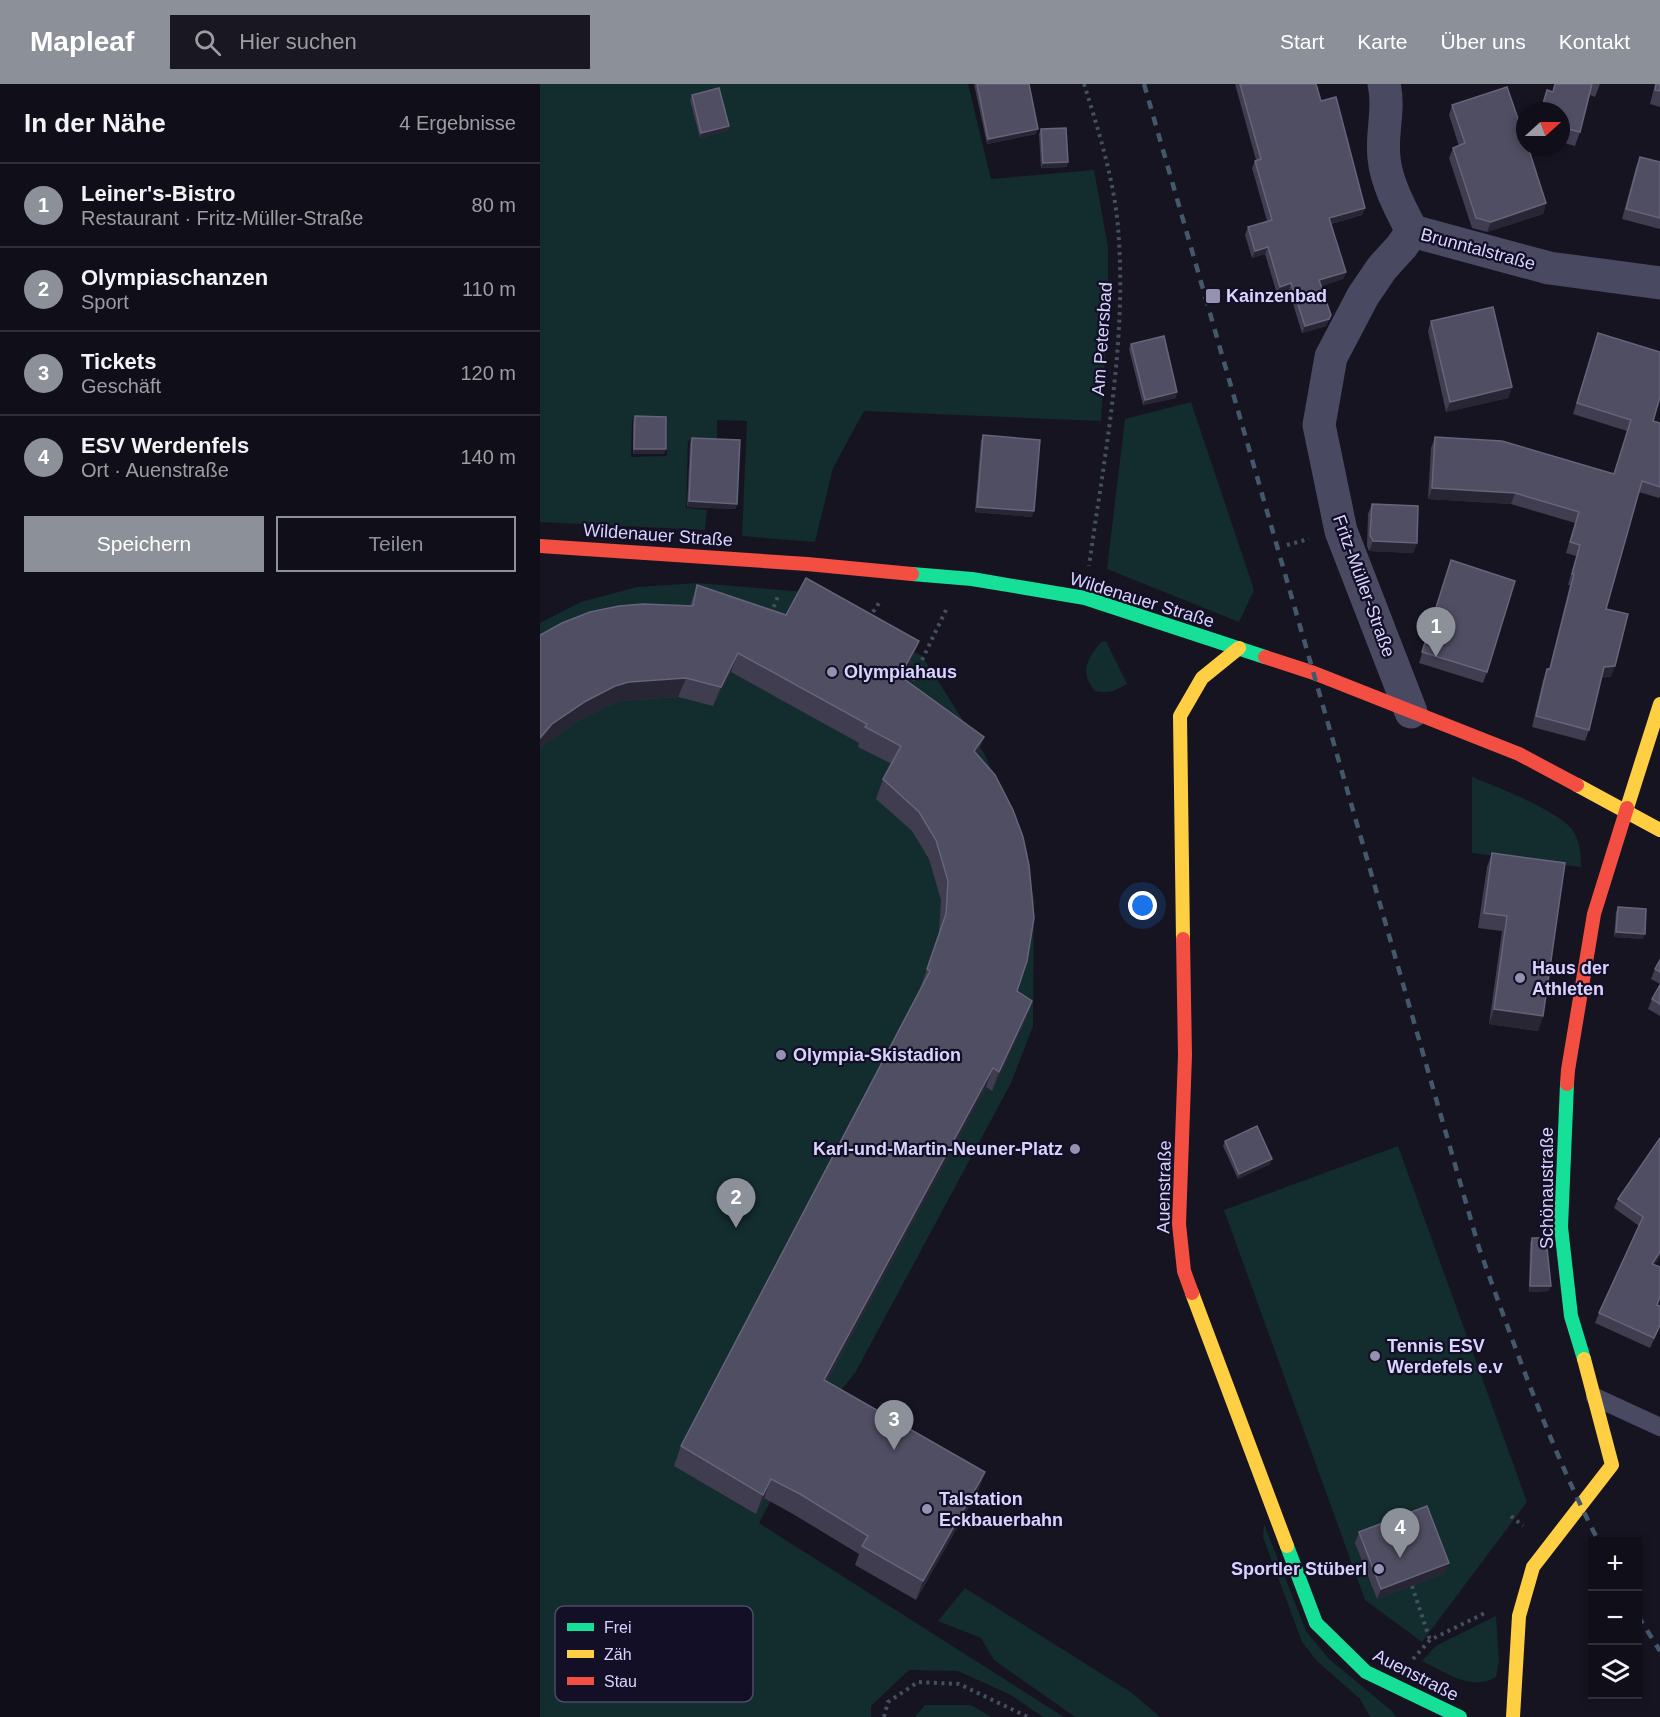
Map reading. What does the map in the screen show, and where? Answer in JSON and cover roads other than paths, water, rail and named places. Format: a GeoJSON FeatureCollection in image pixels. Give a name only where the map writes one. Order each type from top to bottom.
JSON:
{"type":"FeatureCollection","features":[{"type":"Feature","properties":{"kind":"street","name":"Brunntalstraße"},"geometry":{"type":"LineString","coordinates":[[1389,89],[1384,158],[1397,202],[1412,231],[1549,268],[1660,283]]}},
{"type":"Feature","properties":{"kind":"street","name":"Fritz-Müller-Straße"},"geometry":{"type":"LineString","coordinates":[[1411,712],[1341,531],[1319,425],[1331,357],[1363,296],[1412,231]]}},
{"type":"Feature","properties":{"kind":"street","name":"Wildenauer Straße"},"geometry":{"type":"LineString","coordinates":[[540,546],[807,564],[961,578],[1084,598],[1314,673],[1519,754],[1660,830]]}},
{"type":"Feature","properties":{"kind":"street","name":"Auenstraße"},"geometry":{"type":"LineString","coordinates":[[1239,648],[1202,678],[1180,716],[1191,934],[1179,1224],[1184,1270],[1316,1623],[1366,1672],[1421,1709],[1460,1717]]}},
{"type":"Feature","properties":{"kind":"street","name":"Schönaustraße"},"geometry":{"type":"LineString","coordinates":[[1513,1717],[1519,1616],[1533,1567],[1611,1465],[1595,1397],[1571,1316],[1561,1227],[1568,1071],[1594,914],[1660,704]]}},
{"type":"Feature","properties":{"kind":"lane"},"geometry":{"type":"LineString","coordinates":[[1595,1397],[1660,1427]]}},
{"type":"Feature","properties":{"kind":"railway"},"geometry":{"type":"LineString","coordinates":[[1144,84],[1479,1248],[1549,1434],[1596,1537]]}},
{"type":"Feature","properties":{"kind":"railway"},"geometry":{"type":"LineString","coordinates":[[1642,1622],[1660,1651]]}},
{"type":"Feature","properties":{"kind":"place","name":"Kainzenbad"},"geometry":{"type":"Point","coordinates":[1213,296]}},
{"type":"Feature","properties":{"kind":"place","name":"Leiner's-Bistro"},"geometry":{"type":"Point","coordinates":[1436,657]}},
{"type":"Feature","properties":{"kind":"place","name":"Olympiahaus"},"geometry":{"type":"Point","coordinates":[832,672]}},
{"type":"Feature","properties":{"kind":"place","name":"Haus der Athleten"},"geometry":{"type":"Point","coordinates":[1520,978]}},
{"type":"Feature","properties":{"kind":"place","name":"Olympia-Skistadion"},"geometry":{"type":"Point","coordinates":[781,1055]}},
{"type":"Feature","properties":{"kind":"place","name":"Karl-und-Martin-Neuner-Platz"},"geometry":{"type":"Point","coordinates":[1075,1149]}},
{"type":"Feature","properties":{"kind":"place","name":"Olympiaschanzen"},"geometry":{"type":"Point","coordinates":[736,1228]}},
{"type":"Feature","properties":{"kind":"place","name":"Tennis ESV Werdefels e.v"},"geometry":{"type":"Point","coordinates":[1375,1356]}},
{"type":"Feature","properties":{"kind":"place","name":"Tickets"},"geometry":{"type":"Point","coordinates":[894,1450]}},
{"type":"Feature","properties":{"kind":"place","name":"Talstation Eckbauerbahn"},"geometry":{"type":"Point","coordinates":[927,1509]}},
{"type":"Feature","properties":{"kind":"place","name":"ESV Werdenfels"},"geometry":{"type":"Point","coordinates":[1400,1558]}},
{"type":"Feature","properties":{"kind":"place","name":"Sportler Stüberl"},"geometry":{"type":"Point","coordinates":[1379,1569]}}]}
